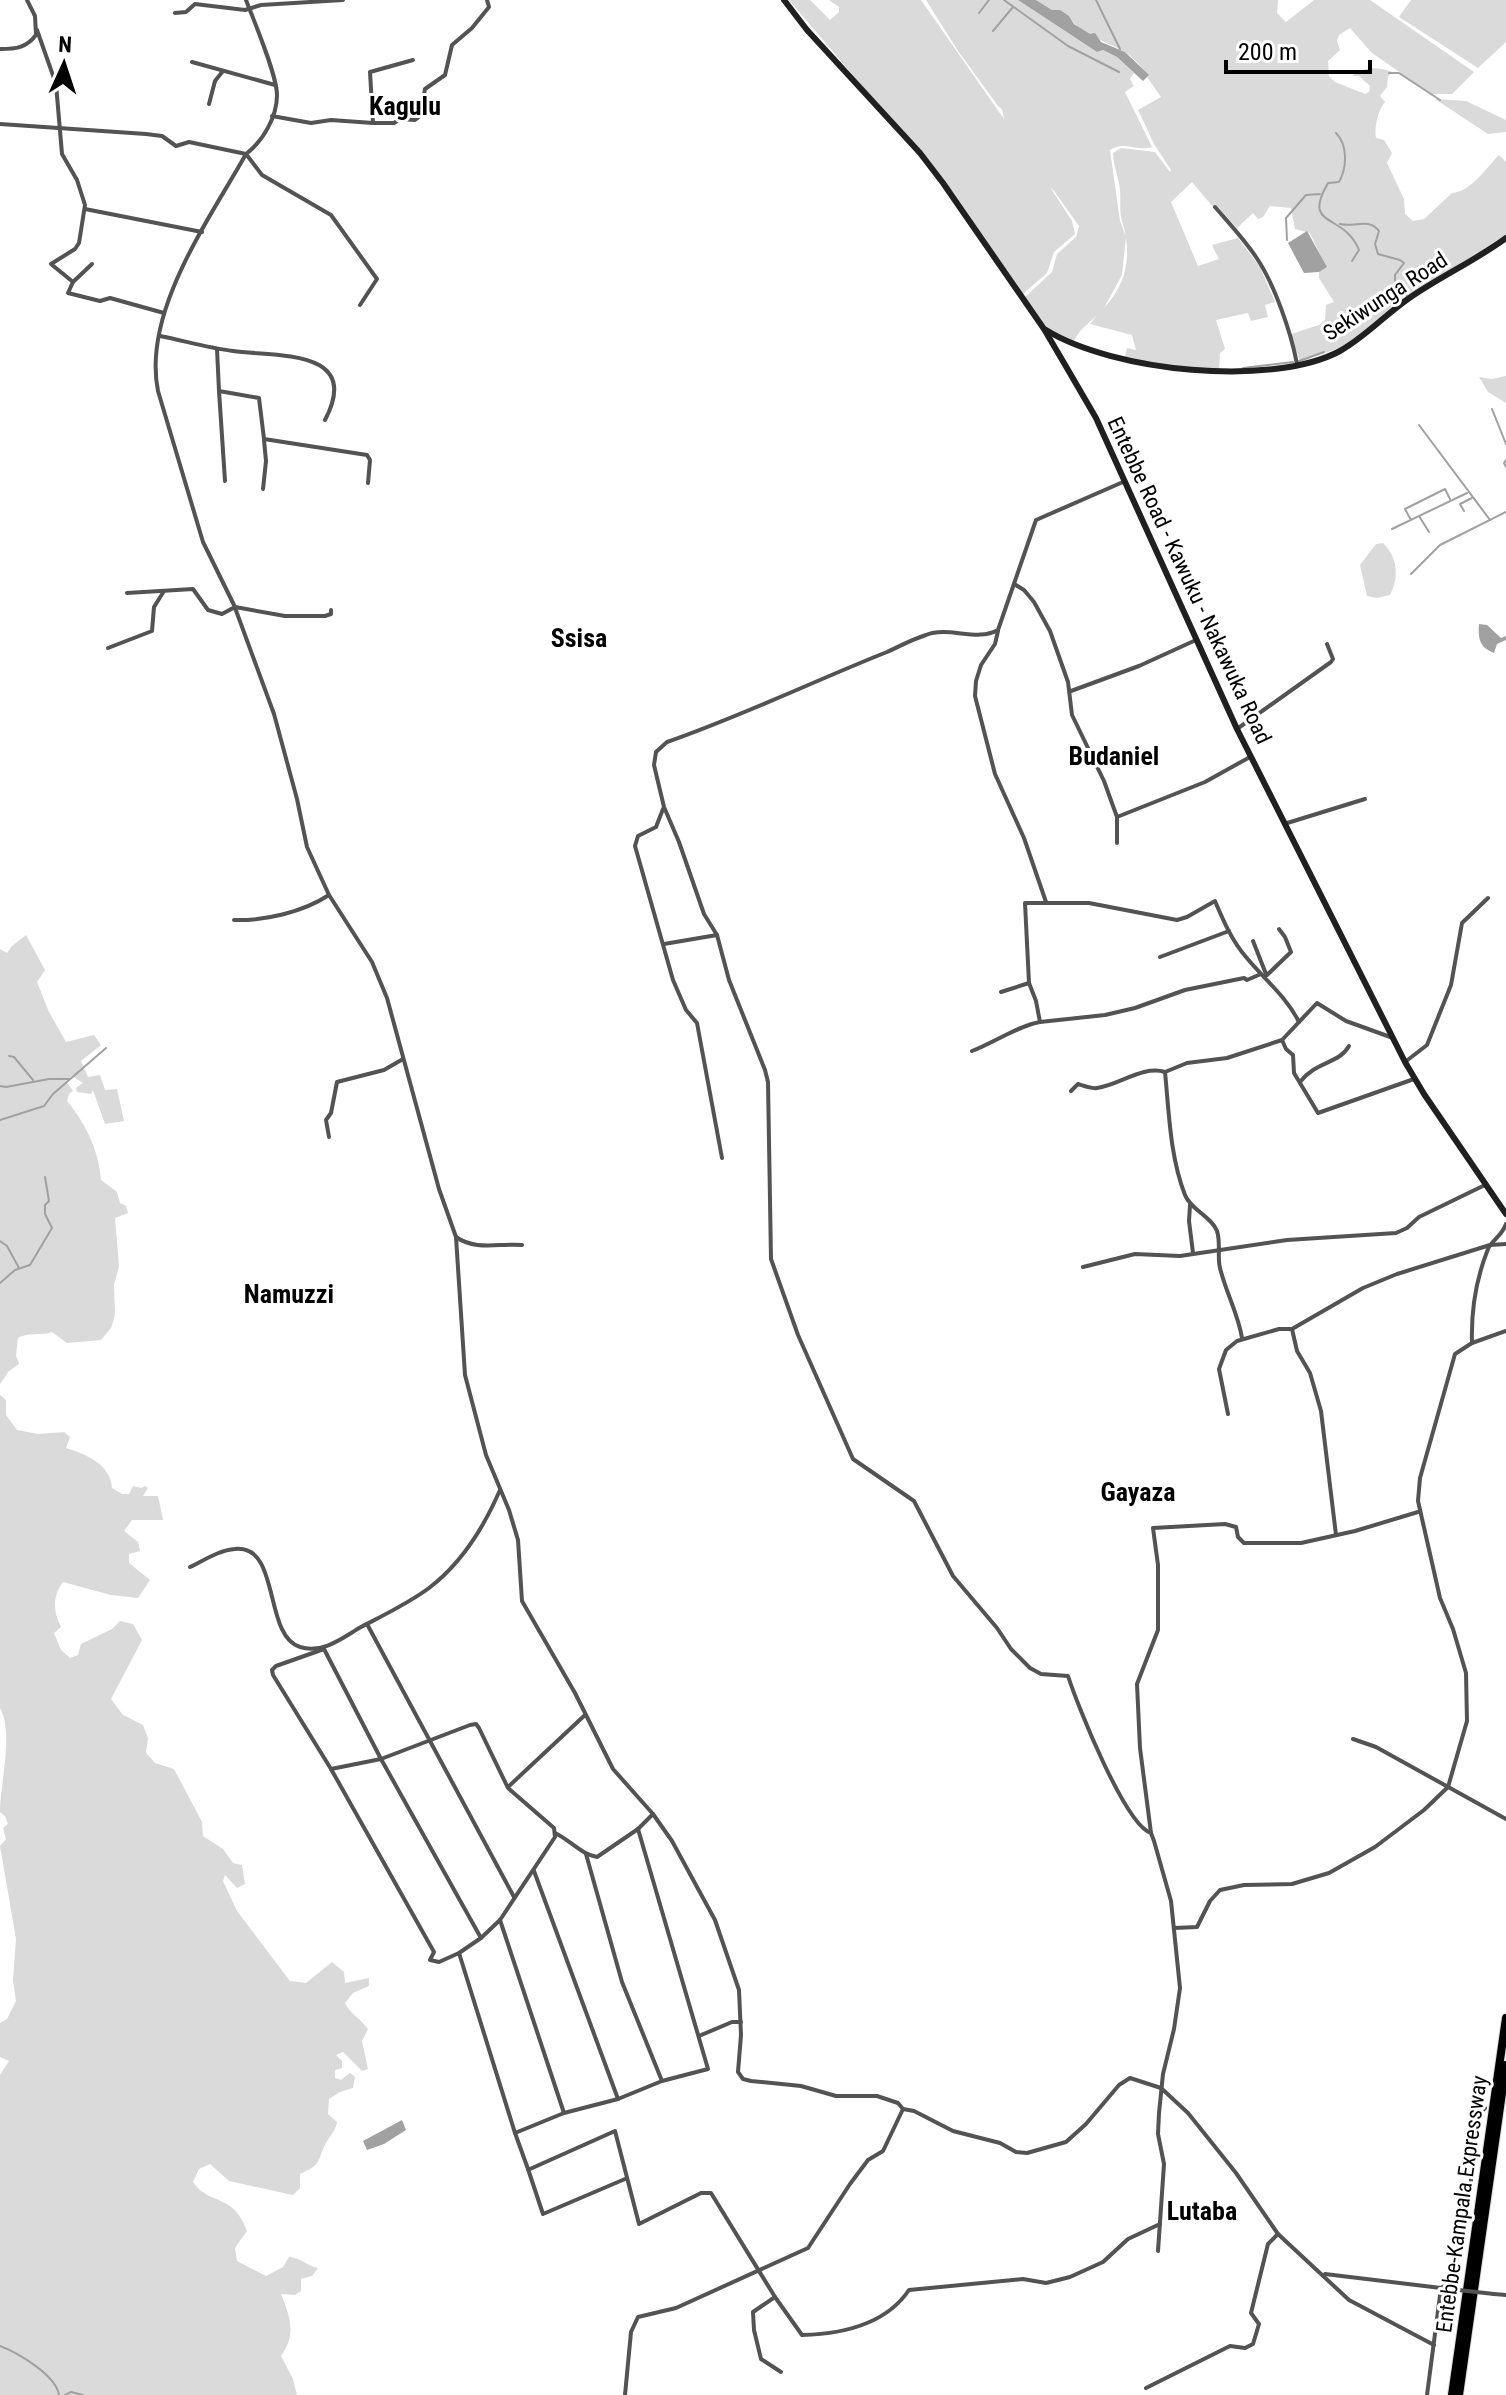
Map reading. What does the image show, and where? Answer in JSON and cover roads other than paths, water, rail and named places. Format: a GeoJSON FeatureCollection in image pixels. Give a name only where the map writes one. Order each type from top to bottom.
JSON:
{"type":"FeatureCollection","features":[{"type":"Feature","properties":{"kind":"highway","name":"Entebbe-Kampala Expressway"},"geometry":{"type":"LineString","coordinates":[[1452,2395],[1506,2018]]}},
{"type":"Feature","properties":{"kind":"highway","name":"Entebbe-Kampala Expressway"},"geometry":{"type":"LineString","coordinates":[[1459,2395],[1506,2065]]}},
{"type":"Feature","properties":{"kind":"main road","name":"Entebbe Road - Kawuku - Nakawuka Road"},"geometry":{"type":"LineString","coordinates":[[784,0],[807,30],[920,153],[1044,329],[1096,418],[1237,729],[1405,1062],[1506,1214]]}},
{"type":"Feature","properties":{"kind":"main road","name":"Sekiwunga Road"},"geometry":{"type":"LineString","coordinates":[[1044,329],[1069,343],[1147,365],[1219,372],[1310,362],[1340,351],[1409,298],[1506,238]]}},
{"type":"Feature","properties":{"kind":"main road"},"geometry":{"type":"LineString","coordinates":[[1061,358],[1063,347],[1069,343]]}},
{"type":"Feature","properties":{"kind":"street"},"geometry":{"type":"LineString","coordinates":[[27,0],[53,69],[62,129],[62,154],[77,180],[85,209],[79,243],[51,264],[73,282]]}},
{"type":"Feature","properties":{"kind":"street"},"geometry":{"type":"LineString","coordinates":[[246,0],[277,98],[272,116],[254,148],[246,154],[171,292],[160,336],[156,382],[203,542],[235,607],[274,714],[307,847],[329,895],[378,974],[387,998],[439,1189],[456,1237],[465,1375],[480,1434],[518,1540],[522,1601],[613,1769],[653,1814],[682,1856],[724,1941],[739,1990],[738,2072],[743,2079],[801,2086],[836,2096],[877,2096],[898,2103],[903,2109],[914,2111],[953,2131],[1027,2153],[1066,2142],[1126,2080],[1134,2078],[1161,2088],[1188,2113],[1236,2173],[1278,2234],[1356,2305],[1434,2345]]}},
{"type":"Feature","properties":{"kind":"street"},"geometry":{"type":"LineString","coordinates":[[175,13],[186,12],[195,4],[245,10],[297,1],[343,0]]}},
{"type":"Feature","properties":{"kind":"street"},"geometry":{"type":"LineString","coordinates":[[272,116],[311,123],[331,120],[394,123],[400,119],[415,120],[425,89],[445,75],[452,45],[489,7],[487,0]]}},
{"type":"Feature","properties":{"kind":"street"},"geometry":{"type":"LineString","coordinates":[[0,49],[21,48],[30,43],[37,30]]}},
{"type":"Feature","properties":{"kind":"street"},"geometry":{"type":"LineString","coordinates":[[373,123],[370,72],[413,60]]}},
{"type":"Feature","properties":{"kind":"street"},"geometry":{"type":"LineString","coordinates":[[192,62],[275,85]]}},
{"type":"Feature","properties":{"kind":"street"},"geometry":{"type":"LineString","coordinates":[[209,104],[215,81],[223,71]]}},
{"type":"Feature","properties":{"kind":"street"},"geometry":{"type":"LineString","coordinates":[[0,124],[146,134],[162,136],[176,146],[189,142],[246,154],[262,175],[323,209],[344,233],[377,279],[360,305]]}},
{"type":"Feature","properties":{"kind":"street"},"geometry":{"type":"LineString","coordinates":[[1215,207],[1264,270],[1294,348],[1297,364]]}},
{"type":"Feature","properties":{"kind":"street"},"geometry":{"type":"LineString","coordinates":[[85,209],[202,232]]}},
{"type":"Feature","properties":{"kind":"street"},"geometry":{"type":"LineString","coordinates":[[92,264],[67,290],[71,294],[104,301],[110,298],[164,313]]}},
{"type":"Feature","properties":{"kind":"street"},"geometry":{"type":"LineString","coordinates":[[160,336],[217,349],[299,357],[320,364],[328,372],[333,390],[331,408],[325,420]]}},
{"type":"Feature","properties":{"kind":"street"},"geometry":{"type":"LineString","coordinates":[[217,349],[225,481]]}},
{"type":"Feature","properties":{"kind":"street"},"geometry":{"type":"LineString","coordinates":[[219,391],[259,398],[266,461],[263,489]]}},
{"type":"Feature","properties":{"kind":"street"},"geometry":{"type":"LineString","coordinates":[[264,439],[367,455],[370,460],[368,483]]}},
{"type":"Feature","properties":{"kind":"street"},"geometry":{"type":"LineString","coordinates":[[1046,902],[1024,838],[995,774],[975,696],[976,681],[981,665],[995,644],[1036,520],[1123,482]]}},
{"type":"Feature","properties":{"kind":"street"},"geometry":{"type":"LineString","coordinates":[[1014,584],[1034,602],[1050,631],[1071,691],[1072,715],[1104,781],[1117,817],[1117,843]]}},
{"type":"Feature","properties":{"kind":"street"},"geometry":{"type":"LineString","coordinates":[[127,593],[193,589],[208,610],[218,613],[235,607],[285,616],[325,616],[331,614],[331,610]]}},
{"type":"Feature","properties":{"kind":"street"},"geometry":{"type":"LineString","coordinates":[[108,648],[152,631],[154,607],[164,591]]}},
{"type":"Feature","properties":{"kind":"street"},"geometry":{"type":"LineString","coordinates":[[998,630],[983,635],[926,634],[667,742],[656,752],[654,765],[664,807],[704,914],[717,935],[729,980],[765,1070],[768,1082],[772,1267],[847,1448],[859,1464],[914,1501],[953,1576],[1011,1649],[1035,1672],[1068,1676],[1082,1720],[1132,1815],[1142,1829],[1151,1833]]}},
{"type":"Feature","properties":{"kind":"street"},"geometry":{"type":"LineString","coordinates":[[1071,691],[1139,666],[1196,640]]}},
{"type":"Feature","properties":{"kind":"street"},"geometry":{"type":"LineString","coordinates":[[1237,729],[1333,661],[1327,644]]}},
{"type":"Feature","properties":{"kind":"street"},"geometry":{"type":"LineString","coordinates":[[1117,817],[1205,782],[1252,755]]}},
{"type":"Feature","properties":{"kind":"street"},"geometry":{"type":"LineString","coordinates":[[1284,824],[1365,799]]}},
{"type":"Feature","properties":{"kind":"street"},"geometry":{"type":"LineString","coordinates":[[664,807],[656,827],[638,836],[635,846],[673,980],[685,1008],[697,1023],[722,1158]]}},
{"type":"Feature","properties":{"kind":"street"},"geometry":{"type":"LineString","coordinates":[[234,920],[294,910],[312,905],[329,895]]}},
{"type":"Feature","properties":{"kind":"street"},"geometry":{"type":"LineString","coordinates":[[1405,1062],[1427,1045],[1451,985],[1462,923],[1488,898]]}},
{"type":"Feature","properties":{"kind":"street"},"geometry":{"type":"LineString","coordinates":[[1040,1022],[1029,983],[1025,903],[1089,903],[1177,920],[1215,901],[1245,957],[1266,976],[1299,1022]]}},
{"type":"Feature","properties":{"kind":"street"},"geometry":{"type":"LineString","coordinates":[[972,1051],[1028,1024],[1120,1012],[1185,990],[1266,976],[1291,952],[1279,929]]}},
{"type":"Feature","properties":{"kind":"street"},"geometry":{"type":"LineString","coordinates":[[1160,957],[1229,931]]}},
{"type":"Feature","properties":{"kind":"street"},"geometry":{"type":"LineString","coordinates":[[664,944],[717,935]]}},
{"type":"Feature","properties":{"kind":"street"},"geometry":{"type":"LineString","coordinates":[[1253,941],[1266,976]]}},
{"type":"Feature","properties":{"kind":"street"},"geometry":{"type":"LineString","coordinates":[[1001,992],[1029,983]]}},
{"type":"Feature","properties":{"kind":"street"},"geometry":{"type":"LineString","coordinates":[[1071,1091],[1078,1084],[1095,1089],[1132,1076],[1158,1070],[1165,1072],[1187,1063],[1227,1058],[1282,1040],[1314,1004],[1319,1003],[1346,1021],[1393,1038]]}},
{"type":"Feature","properties":{"kind":"street"},"geometry":{"type":"LineString","coordinates":[[1282,1040],[1293,1055],[1294,1073],[1320,1114],[1414,1079]]}},
{"type":"Feature","properties":{"kind":"street"},"geometry":{"type":"LineString","coordinates":[[1300,1082],[1309,1070],[1345,1053],[1349,1046]]}},
{"type":"Feature","properties":{"kind":"street"},"geometry":{"type":"LineString","coordinates":[[329,1137],[326,1120],[331,1113],[337,1082],[384,1070],[403,1059]]}},
{"type":"Feature","properties":{"kind":"street"},"geometry":{"type":"LineString","coordinates":[[1165,1072],[1179,1176],[1190,1205],[1193,1253]]}},
{"type":"Feature","properties":{"kind":"street"},"geometry":{"type":"LineString","coordinates":[[1083,1267],[1135,1254],[1180,1256],[1316,1237],[1396,1233],[1419,1217],[1485,1185]]}},
{"type":"Feature","properties":{"kind":"street"},"geometry":{"type":"LineString","coordinates":[[1190,1205],[1216,1229],[1220,1269],[1229,1300],[1236,1309],[1242,1338]]}},
{"type":"Feature","properties":{"kind":"street"},"geometry":{"type":"LineString","coordinates":[[1472,1343],[1471,1307],[1490,1245],[1501,1236],[1506,1224]]}},
{"type":"Feature","properties":{"kind":"street"},"geometry":{"type":"LineString","coordinates":[[456,1237],[474,1246],[522,1245]]}},
{"type":"Feature","properties":{"kind":"street"},"geometry":{"type":"LineString","coordinates":[[1228,1414],[1219,1369],[1226,1350],[1242,1338],[1292,1329],[1385,1278],[1490,1245],[1506,1244]]}},
{"type":"Feature","properties":{"kind":"street"},"geometry":{"type":"LineString","coordinates":[[1292,1329],[1297,1351],[1310,1373],[1321,1411],[1336,1535]]}},
{"type":"Feature","properties":{"kind":"street"},"geometry":{"type":"LineString","coordinates":[[1174,1928],[1197,1927],[1210,1901],[1220,1890],[1244,1885],[1292,1884],[1348,1864],[1424,1810],[1448,1787],[1467,1721],[1466,1673],[1453,1629],[1443,1609],[1418,1512],[1420,1478],[1458,1350],[1506,1331]]}},
{"type":"Feature","properties":{"kind":"street"},"geometry":{"type":"LineString","coordinates":[[500,1490],[484,1526],[430,1587],[324,1649],[276,1666],[272,1672],[331,1769],[434,1952],[430,1960],[439,1962],[459,1953],[500,1920],[553,1844],[555,1833]]}},
{"type":"Feature","properties":{"kind":"street"},"geometry":{"type":"LineString","coordinates":[[1158,2251],[1164,2164],[1158,2134],[1161,2088],[1179,1999],[1171,1901],[1151,1833],[1140,1748],[1137,1684],[1158,1630],[1158,1565],[1153,1528],[1231,1524],[1236,1527],[1238,1537],[1244,1543],[1301,1543],[1418,1512]]}},
{"type":"Feature","properties":{"kind":"street"},"geometry":{"type":"LineString","coordinates":[[190,1567],[235,1549],[249,1551],[260,1561],[283,1630],[290,1641],[300,1647],[324,1649]]}},
{"type":"Feature","properties":{"kind":"street"},"geometry":{"type":"LineString","coordinates":[[367,1624],[514,1897]]}},
{"type":"Feature","properties":{"kind":"street"},"geometry":{"type":"LineString","coordinates":[[324,1649],[381,1759],[481,1938]]}},
{"type":"Feature","properties":{"kind":"street"},"geometry":{"type":"LineString","coordinates":[[508,1788],[585,1715]]}},
{"type":"Feature","properties":{"kind":"street"},"geometry":{"type":"LineString","coordinates":[[331,1769],[381,1759],[428,1739],[476,1724],[508,1788],[548,1822],[555,1833],[586,1854],[601,1856],[653,1814]]}},
{"type":"Feature","properties":{"kind":"street"},"geometry":{"type":"LineString","coordinates":[[1353,1739],[1376,1747],[1506,1819]]}},
{"type":"Feature","properties":{"kind":"street"},"geometry":{"type":"LineString","coordinates":[[515,2133],[564,2113],[708,2069],[638,1829]]}},
{"type":"Feature","properties":{"kind":"street"},"geometry":{"type":"LineString","coordinates":[[586,1854],[622,1982],[662,2081]]}},
{"type":"Feature","properties":{"kind":"street"},"geometry":{"type":"LineString","coordinates":[[534,1871],[618,2099]]}},
{"type":"Feature","properties":{"kind":"street"},"geometry":{"type":"LineString","coordinates":[[500,1920],[564,2113]]}},
{"type":"Feature","properties":{"kind":"street"},"geometry":{"type":"LineString","coordinates":[[459,1953],[543,2214],[625,2179]]}},
{"type":"Feature","properties":{"kind":"street"},"geometry":{"type":"LineString","coordinates":[[699,2036],[732,2022],[741,2022]]}},
{"type":"Feature","properties":{"kind":"street"},"geometry":{"type":"LineString","coordinates":[[1427,2395],[1441,2288],[1452,2280],[1469,2200],[1471,2130],[1475,2118],[1485,2108]]}},
{"type":"Feature","properties":{"kind":"street"},"geometry":{"type":"LineString","coordinates":[[625,2395],[631,2332],[638,2317],[676,2308],[808,2248],[868,2160],[883,2151],[903,2109]]}},
{"type":"Feature","properties":{"kind":"street"},"geometry":{"type":"LineString","coordinates":[[528,2169],[615,2131],[639,2224],[701,2193],[711,2193],[802,2335],[867,2323],[891,2312],[909,2290],[1023,2279],[1046,2283],[1070,2277],[1103,2262],[1128,2239],[1160,2224]]}},
{"type":"Feature","properties":{"kind":"street"},"geometry":{"type":"LineString","coordinates":[[1146,2388],[1230,2346],[1245,2348],[1253,2344],[1259,2324],[1251,2313],[1268,2244],[1278,2234]]}},
{"type":"Feature","properties":{"kind":"street"},"geometry":{"type":"LineString","coordinates":[[1323,2274],[1506,2295]]}},
{"type":"Feature","properties":{"kind":"street"},"geometry":{"type":"LineString","coordinates":[[775,2297],[757,2308],[752,2317],[761,2359],[781,2372]]}},
{"type":"Feature","properties":{"kind":"waterway"},"geometry":{"type":"LineString","coordinates":[[979,13],[989,0]]}},
{"type":"Feature","properties":{"kind":"waterway"},"geometry":{"type":"LineString","coordinates":[[1004,0],[1068,46],[1119,72]]}},
{"type":"Feature","properties":{"kind":"waterway"},"geometry":{"type":"LineString","coordinates":[[1096,0],[1120,49]]}},
{"type":"Feature","properties":{"kind":"waterway"},"geometry":{"type":"LineString","coordinates":[[993,31],[1013,7]]}},
{"type":"Feature","properties":{"kind":"waterway"},"geometry":{"type":"LineString","coordinates":[[1389,73],[1399,73],[1440,100]]}},
{"type":"Feature","properties":{"kind":"waterway"},"geometry":{"type":"LineString","coordinates":[[1336,133],[1343,144],[1344,170],[1339,182],[1328,183],[1319,208],[1328,220],[1352,238],[1359,250],[1352,261]]}},
{"type":"Feature","properties":{"kind":"waterway"},"geometry":{"type":"LineString","coordinates":[[1287,240],[1286,218],[1306,195],[1320,194]]}},
{"type":"Feature","properties":{"kind":"waterway"},"geometry":{"type":"LineString","coordinates":[[1340,224],[1366,224],[1379,231],[1375,244],[1378,254],[1404,263],[1395,275],[1395,281],[1407,296]]}},
{"type":"Feature","properties":{"kind":"waterway"},"geometry":{"type":"LineString","coordinates":[[1299,361],[1324,352]]}},
{"type":"Feature","properties":{"kind":"waterway"},"geometry":{"type":"LineString","coordinates":[[1243,368],[1293,362]]}},
{"type":"Feature","properties":{"kind":"waterway"},"geometry":{"type":"LineString","coordinates":[[1492,409],[1506,444]]}},
{"type":"Feature","properties":{"kind":"waterway"},"geometry":{"type":"LineString","coordinates":[[1419,425],[1490,520]]}},
{"type":"Feature","properties":{"kind":"waterway"},"geometry":{"type":"LineString","coordinates":[[1506,460],[1506,467]]}},
{"type":"Feature","properties":{"kind":"waterway"},"geometry":{"type":"LineString","coordinates":[[1411,520],[1405,509],[1445,489],[1450,499]]}},
{"type":"Feature","properties":{"kind":"waterway"},"geometry":{"type":"LineString","coordinates":[[1392,529],[1467,493]]}},
{"type":"Feature","properties":{"kind":"waterway"},"geometry":{"type":"LineString","coordinates":[[1464,511],[1460,504],[1472,498]]}},
{"type":"Feature","properties":{"kind":"waterway"},"geometry":{"type":"LineString","coordinates":[[1411,574],[1440,545],[1506,512]]}},
{"type":"Feature","properties":{"kind":"waterway"},"geometry":{"type":"LineString","coordinates":[[1419,516],[1429,532]]}},
{"type":"Feature","properties":{"kind":"waterway"},"geometry":{"type":"LineString","coordinates":[[0,1120],[44,1106],[53,1094],[106,1048]]}},
{"type":"Feature","properties":{"kind":"waterway"},"geometry":{"type":"LineString","coordinates":[[9,1056],[14,1057],[33,1080]]}},
{"type":"Feature","properties":{"kind":"waterway"},"geometry":{"type":"LineString","coordinates":[[0,1086],[69,1079]]}},
{"type":"Feature","properties":{"kind":"waterway"},"geometry":{"type":"LineString","coordinates":[[0,1283],[15,1270],[30,1265],[52,1228],[45,1214],[45,1205],[49,1201],[45,1177]]}},
{"type":"Feature","properties":{"kind":"waterway"},"geometry":{"type":"LineString","coordinates":[[0,1241],[7,1246],[19,1268]]}},
{"type":"Feature","properties":{"kind":"waterway"},"geometry":{"type":"LineString","coordinates":[[0,2346],[26,2359],[44,2373],[59,2395]]}},
{"type":"Feature","properties":{"kind":"waterway"},"geometry":{"type":"LineString","coordinates":[[65,2395],[71,2392],[83,2395]]}},
{"type":"Feature","properties":{"kind":"district","name":"Kagulu"},"geometry":{"type":"Point","coordinates":[405,106]}},
{"type":"Feature","properties":{"kind":"district","name":"Ssisa"},"geometry":{"type":"Point","coordinates":[579,638]}},
{"type":"Feature","properties":{"kind":"district","name":"Budaniel"},"geometry":{"type":"Point","coordinates":[1114,756]}},
{"type":"Feature","properties":{"kind":"district","name":"Namuzzi"},"geometry":{"type":"Point","coordinates":[289,1294]}},
{"type":"Feature","properties":{"kind":"district","name":"Gayaza"},"geometry":{"type":"Point","coordinates":[1138,1492]}},
{"type":"Feature","properties":{"kind":"district","name":"Lutaba"},"geometry":{"type":"Point","coordinates":[1202,2211]}}]}
